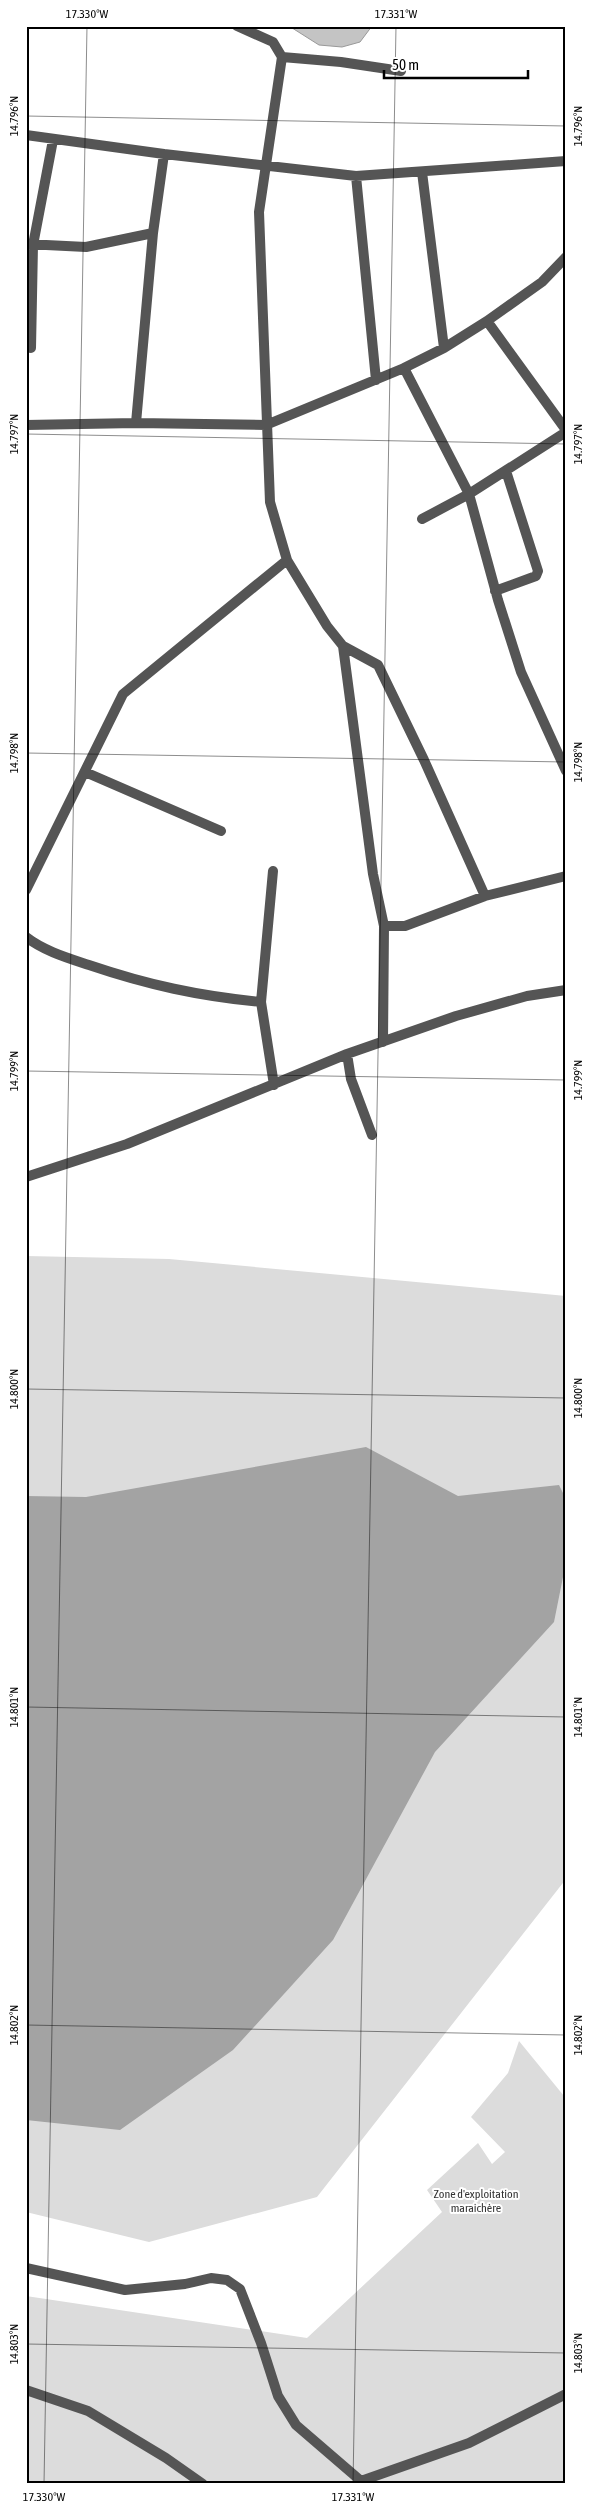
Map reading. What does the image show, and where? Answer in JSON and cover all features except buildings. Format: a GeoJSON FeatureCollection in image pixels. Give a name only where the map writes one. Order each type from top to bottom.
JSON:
{"type":"FeatureCollection","features":[{"type":"Feature","properties":{"kind":"street"},"geometry":{"type":"LineString","coordinates":[[237,26],[273,42],[282,57],[268,165],[259,212],[270,502],[287,560],[306,594],[343,646],[378,664],[424,760],[485,896]]}},
{"type":"Feature","properties":{"kind":"street"},"geometry":{"type":"LineString","coordinates":[[282,57],[341,62],[401,71]]}},
{"type":"Feature","properties":{"kind":"street"},"geometry":{"type":"LineString","coordinates":[[26,135],[164,154],[356,176],[566,161]]}},
{"type":"Feature","properties":{"kind":"street"},"geometry":{"type":"LineString","coordinates":[[31,348],[30,245],[53,140]]}},
{"type":"Feature","properties":{"kind":"street"},"geometry":{"type":"LineString","coordinates":[[136,423],[153,233],[164,154]]}},
{"type":"Feature","properties":{"kind":"street"},"geometry":{"type":"LineString","coordinates":[[422,172],[444,348]]}},
{"type":"Feature","properties":{"kind":"street"},"geometry":{"type":"LineString","coordinates":[[356,176],[376,380]]}},
{"type":"Feature","properties":{"kind":"street"},"geometry":{"type":"LineString","coordinates":[[30,245],[86,247],[153,233]]}},
{"type":"Feature","properties":{"kind":"street"},"geometry":{"type":"LineString","coordinates":[[26,425],[136,423],[266,425],[404,368],[444,348],[487,322],[542,282],[566,257]]}},
{"type":"Feature","properties":{"kind":"street"},"geometry":{"type":"LineString","coordinates":[[422,519],[469,494],[566,431],[487,322]]}},
{"type":"Feature","properties":{"kind":"street"},"geometry":{"type":"LineString","coordinates":[[404,368],[469,494],[495,592],[522,672],[566,771]]}},
{"type":"Feature","properties":{"kind":"street"},"geometry":{"type":"LineString","coordinates":[[495,592],[536,576],[538,571],[506,471]]}},
{"type":"Feature","properties":{"kind":"street"},"geometry":{"type":"LineString","coordinates":[[26,890],[123,694],[287,560]]}},
{"type":"Feature","properties":{"kind":"street"},"geometry":{"type":"LineString","coordinates":[[343,646],[373,874],[384,926],[383,1042]]}},
{"type":"Feature","properties":{"kind":"street"},"geometry":{"type":"LineString","coordinates":[[85,772],[221,831]]}},
{"type":"Feature","properties":{"kind":"street"},"geometry":{"type":"LineString","coordinates":[[273,872],[261,1002],[274,1085]]}},
{"type":"Feature","properties":{"kind":"street"},"geometry":{"type":"LineString","coordinates":[[384,926],[405,926],[485,896],[566,876]]}},
{"type":"Feature","properties":{"kind":"street"},"geometry":{"type":"LineString","coordinates":[[26,937],[48,950],[76,961],[159,987],[210,997],[261,1002]]}},
{"type":"Feature","properties":{"kind":"street"},"geometry":{"type":"LineString","coordinates":[[26,1177],[127,1144],[347,1054],[495,1004],[566,990]]}},
{"type":"Feature","properties":{"kind":"street"},"geometry":{"type":"LineString","coordinates":[[347,1054],[351,1079],[372,1135]]}},
{"type":"Feature","properties":{"kind":"street"},"geometry":{"type":"LineString","coordinates":[[26,2268],[125,2290],[185,2284],[211,2278],[227,2280],[240,2289],[261,2343],[278,2396],[296,2425],[358,2482],[468,2443],[566,2394]]}},
{"type":"Feature","properties":{"kind":"street"},"geometry":{"type":"LineString","coordinates":[[26,2390],[88,2411],[166,2458],[204,2484]]}},
{"type":"Feature","properties":{"kind":"green space"},"geometry":{"type":"Polygon","coordinates":[[[26,1256],[169,1259],[566,1296],[566,1879],[317,2197],[149,2242],[26,2212],[26,1256]]]}},
{"type":"Feature","properties":{"kind":"green space","name":"Zone d'exploitation maraichère"},"geometry":{"type":"Polygon","coordinates":[[[519,2041],[564,2096],[566,2095],[566,2484],[26,2484],[26,2296],[307,2338],[442,2212],[427,2190],[478,2143],[492,2164],[505,2152],[471,2117],[508,2073],[519,2041]]]}},
{"type":"Feature","properties":{"kind":"shaded area"},"geometry":{"type":"Polygon","coordinates":[[[366,1447],[458,1496],[559,1485],[566,1499],[566,1562],[554,1622],[435,1752],[333,1940],[233,2050],[120,2130],[26,2120],[26,1496],[86,1497],[366,1447]]]}}]}
